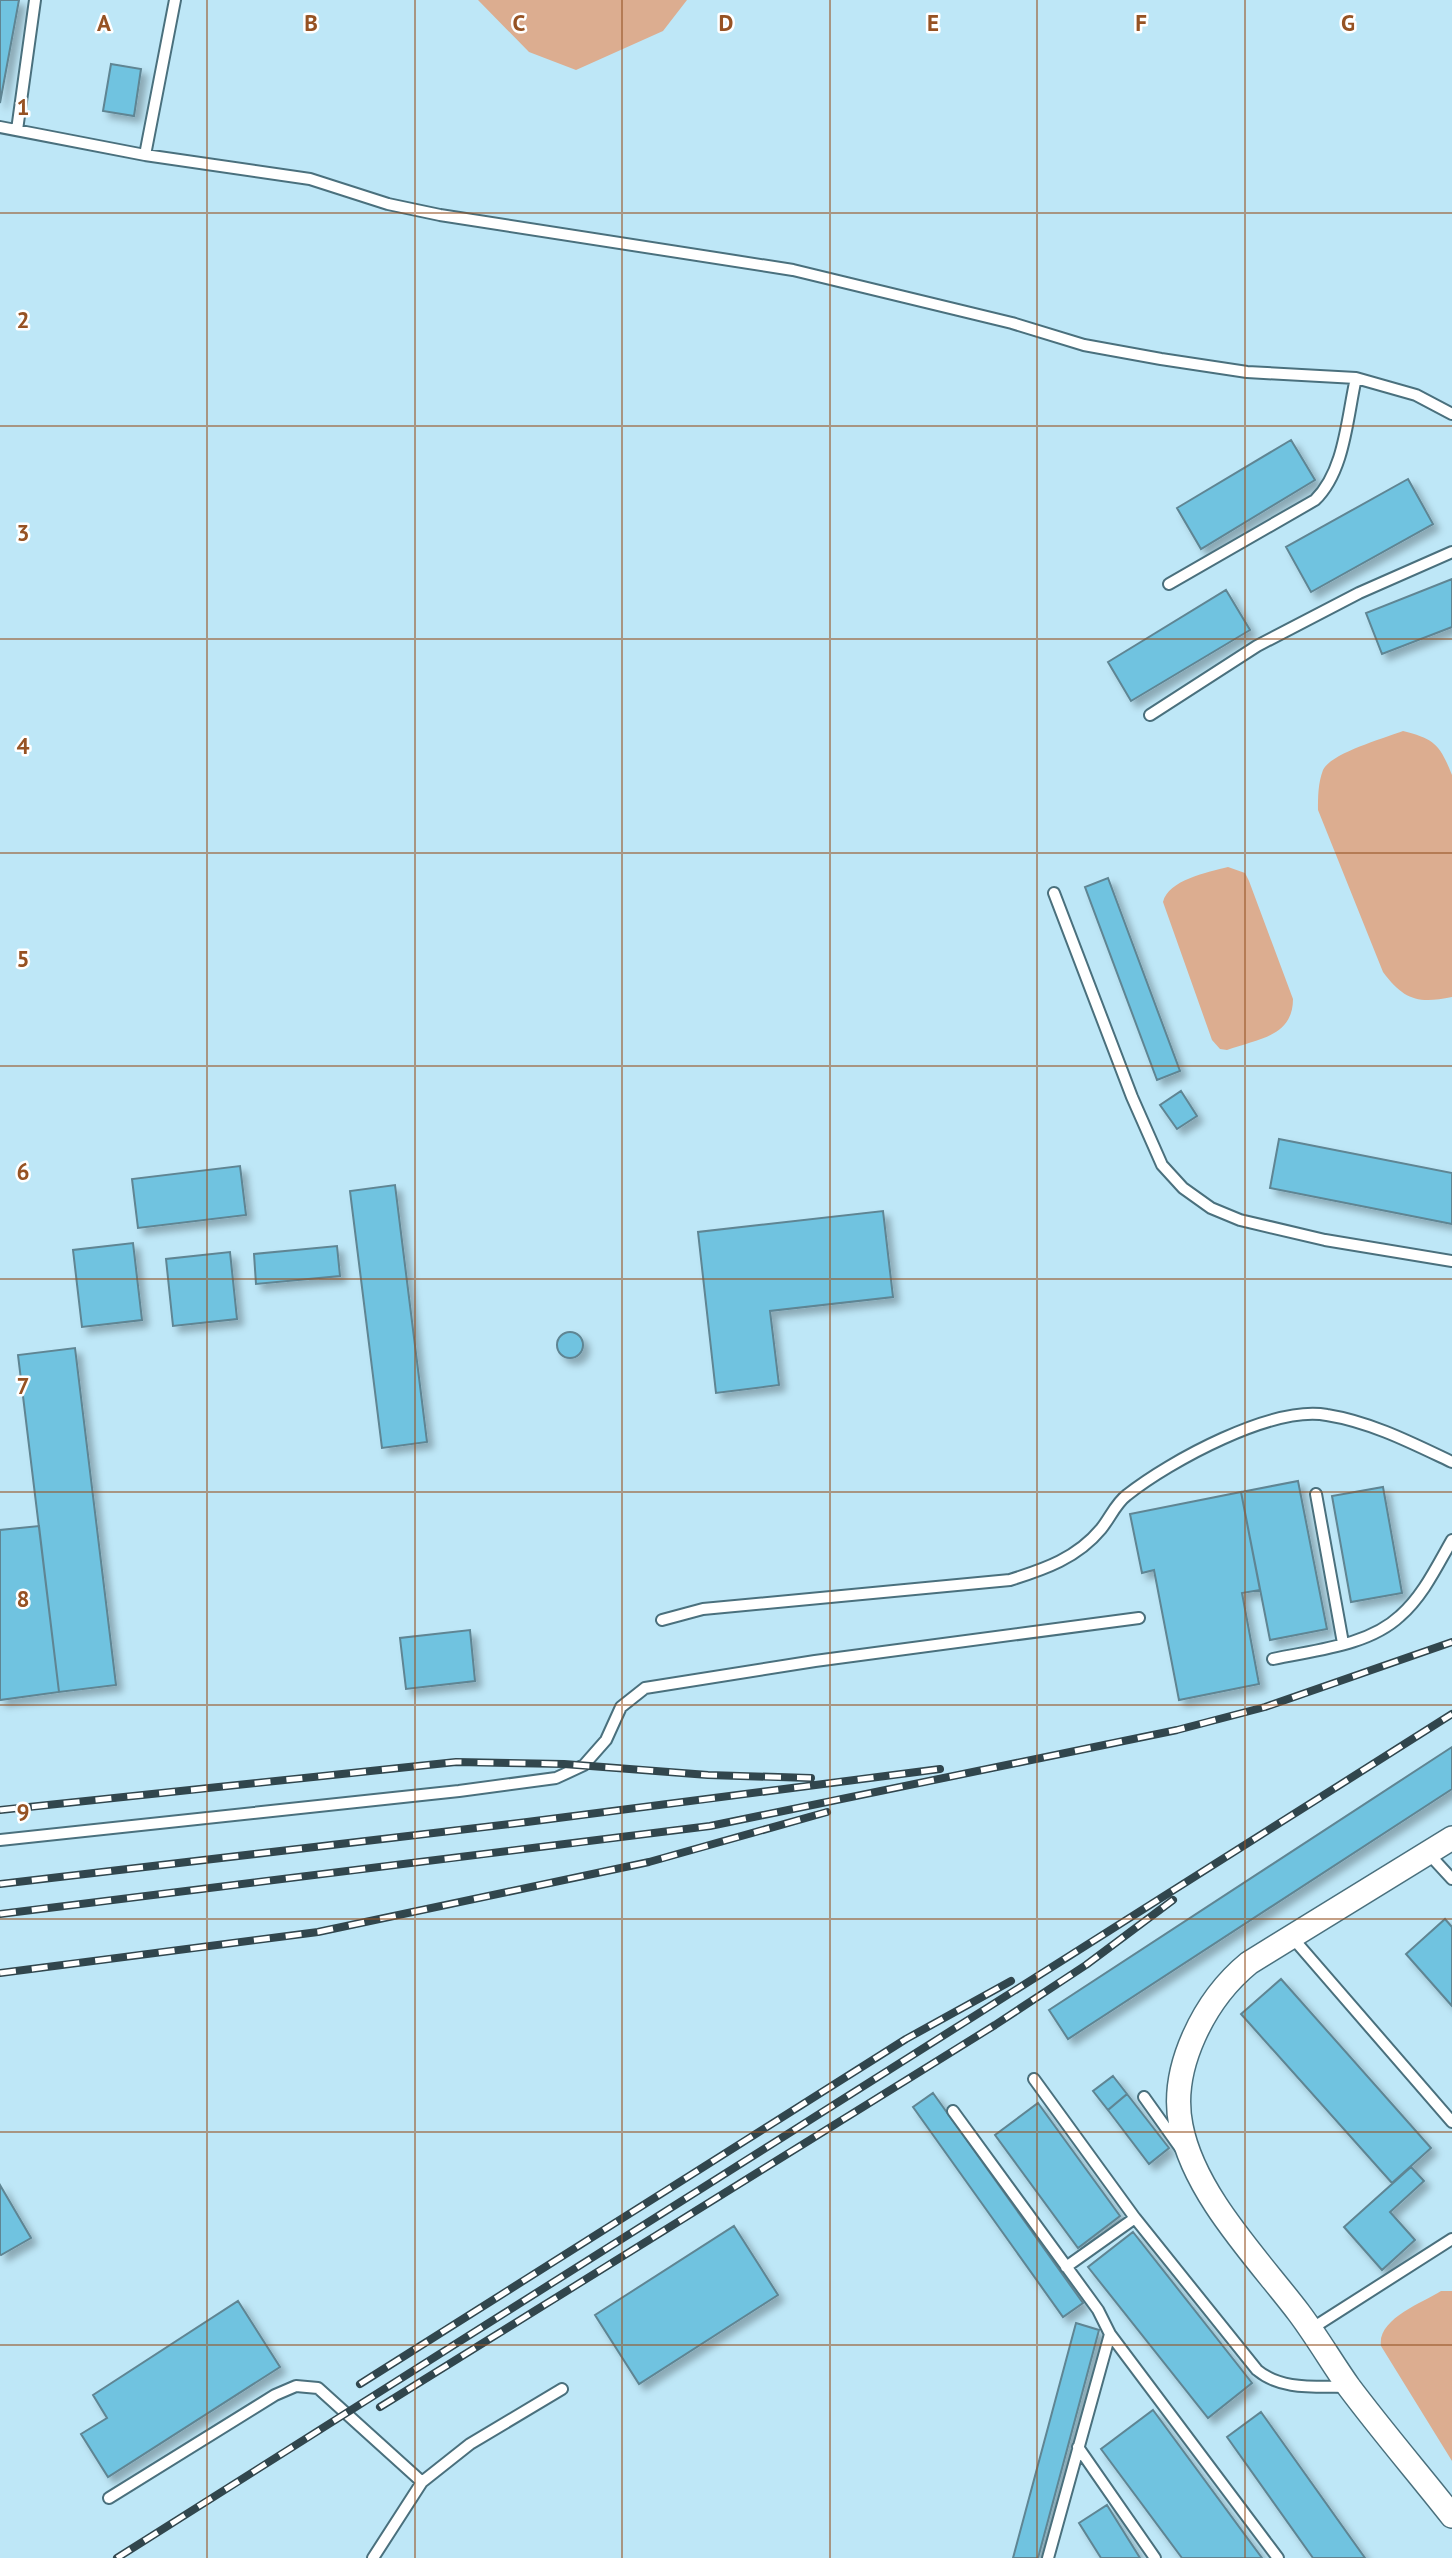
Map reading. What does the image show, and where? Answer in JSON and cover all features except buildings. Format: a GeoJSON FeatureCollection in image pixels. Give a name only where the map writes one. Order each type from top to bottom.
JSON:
{"type":"FeatureCollection","features":[{"type":"Feature","properties":{"kind":"street"},"geometry":{"type":"LineString","coordinates":[[1452,1838],[1291,1936],[1230,1979],[1210,2006],[1186,2058],[1180,2091],[1180,2124],[1190,2161],[1214,2200],[1311,2329],[1349,2387],[1452,2515]]}},
{"type":"Feature","properties":{"kind":"lane"},"geometry":{"type":"LineString","coordinates":[[17,130],[35,0]]}},
{"type":"Feature","properties":{"kind":"lane"},"geometry":{"type":"LineString","coordinates":[[145,155],[174,0]]}},
{"type":"Feature","properties":{"kind":"lane"},"geometry":{"type":"LineString","coordinates":[[0,127],[145,155],[310,179],[388,204],[440,215],[793,270],[1012,323],[1084,345],[1247,372],[1356,378],[1416,395],[1452,414]]}},
{"type":"Feature","properties":{"kind":"lane"},"geometry":{"type":"LineString","coordinates":[[1169,584],[1315,500],[1327,488],[1335,469],[1356,378]]}},
{"type":"Feature","properties":{"kind":"lane"},"geometry":{"type":"LineString","coordinates":[[1150,715],[1257,646],[1359,593],[1452,552]]}},
{"type":"Feature","properties":{"kind":"lane"},"geometry":{"type":"LineString","coordinates":[[1054,892],[1132,1097],[1162,1165],[1183,1188],[1211,1208],[1240,1220],[1325,1240],[1452,1261]]}},
{"type":"Feature","properties":{"kind":"lane"},"geometry":{"type":"LineString","coordinates":[[662,1620],[703,1609],[1010,1580],[1051,1568],[1085,1547],[1124,1497],[1162,1470],[1243,1430],[1285,1416],[1325,1414],[1366,1424],[1452,1462]]}},
{"type":"Feature","properties":{"kind":"lane"},"geometry":{"type":"LineString","coordinates":[[1316,1494],[1343,1643]]}},
{"type":"Feature","properties":{"kind":"lane"},"geometry":{"type":"LineString","coordinates":[[1273,1659],[1357,1640],[1399,1618],[1436,1570],[1452,1540]]}},
{"type":"Feature","properties":{"kind":"lane"},"geometry":{"type":"LineString","coordinates":[[0,1840],[459,1791],[556,1778],[584,1765],[606,1740],[621,1707],[645,1688],[815,1661],[1139,1618]]}},
{"type":"Feature","properties":{"kind":"lane"},"geometry":{"type":"LineString","coordinates":[[1428,1852],[1452,1879]]}},
{"type":"Feature","properties":{"kind":"lane"},"geometry":{"type":"LineString","coordinates":[[1291,1936],[1452,2122]]}},
{"type":"Feature","properties":{"kind":"lane"},"geometry":{"type":"LineString","coordinates":[[1034,2079],[1135,2218],[1257,2370],[1269,2381],[1293,2386],[1349,2387]]}},
{"type":"Feature","properties":{"kind":"lane"},"geometry":{"type":"LineString","coordinates":[[1144,2097],[1190,2161]]}},
{"type":"Feature","properties":{"kind":"lane"},"geometry":{"type":"LineString","coordinates":[[953,2111],[1098,2310],[1110,2334],[1278,2558]]}},
{"type":"Feature","properties":{"kind":"lane"},"geometry":{"type":"LineString","coordinates":[[1066,2267],[1135,2218]]}},
{"type":"Feature","properties":{"kind":"lane"},"geometry":{"type":"LineString","coordinates":[[1311,2329],[1452,2239]]}},
{"type":"Feature","properties":{"kind":"lane"},"geometry":{"type":"LineString","coordinates":[[1048,2558],[1110,2334]]}},
{"type":"Feature","properties":{"kind":"lane"},"geometry":{"type":"LineString","coordinates":[[109,2498],[275,2395],[296,2386],[318,2388],[422,2482]]}},
{"type":"Feature","properties":{"kind":"lane"},"geometry":{"type":"LineString","coordinates":[[373,2558],[422,2482],[470,2444],[562,2389]]}},
{"type":"Feature","properties":{"kind":"lane"},"geometry":{"type":"LineString","coordinates":[[1078,2447],[1155,2558]]}},
{"type":"Feature","properties":{"kind":"shaded area"},"geometry":{"type":"Polygon","coordinates":[[[478,0],[687,0],[663,31],[576,70],[529,52],[478,0]]]}},
{"type":"Feature","properties":{"kind":"shaded area"},"geometry":{"type":"Polygon","coordinates":[[[1403,731],[1422,737],[1435,745],[1452,775],[1452,997],[1440,999],[1413,998],[1398,989],[1383,972],[1318,810],[1320,780],[1328,764],[1347,752],[1403,731]]]}},
{"type":"Feature","properties":{"kind":"shaded area"},"geometry":{"type":"Polygon","coordinates":[[[1228,867],[1245,873],[1249,881],[1293,999],[1291,1012],[1280,1029],[1261,1039],[1227,1050],[1220,1049],[1212,1040],[1163,902],[1166,894],[1180,883],[1200,874],[1228,867]]]}},
{"type":"Feature","properties":{"kind":"shaded area"},"geometry":{"type":"Polygon","coordinates":[[[1441,2291],[1452,2291],[1452,2461],[1381,2346],[1382,2336],[1393,2320],[1441,2291]]]}},
{"type":"Feature","properties":{"kind":"railway"},"geometry":{"type":"LineString","coordinates":[[0,1914],[710,1826],[1177,1730],[1265,1707],[1452,1642]]}},
{"type":"Feature","properties":{"kind":"railway"},"geometry":{"type":"LineString","coordinates":[[117,2558],[1452,1714]]}},
{"type":"Feature","properties":{"kind":"railway"},"geometry":{"type":"LineString","coordinates":[[0,1810],[456,1762],[564,1764],[708,1775],[811,1778]]}},
{"type":"Feature","properties":{"kind":"railway"},"geometry":{"type":"LineString","coordinates":[[0,1884],[527,1822],[940,1769]]}},
{"type":"Feature","properties":{"kind":"railway"},"geometry":{"type":"LineString","coordinates":[[0,1973],[318,1932],[649,1862],[827,1812]]}},
{"type":"Feature","properties":{"kind":"railway"},"geometry":{"type":"LineString","coordinates":[[380,2407],[995,2025],[1086,1965],[1173,1900]]}},
{"type":"Feature","properties":{"kind":"railway"},"geometry":{"type":"LineString","coordinates":[[360,2384],[906,2039],[1011,1981]]}}]}
